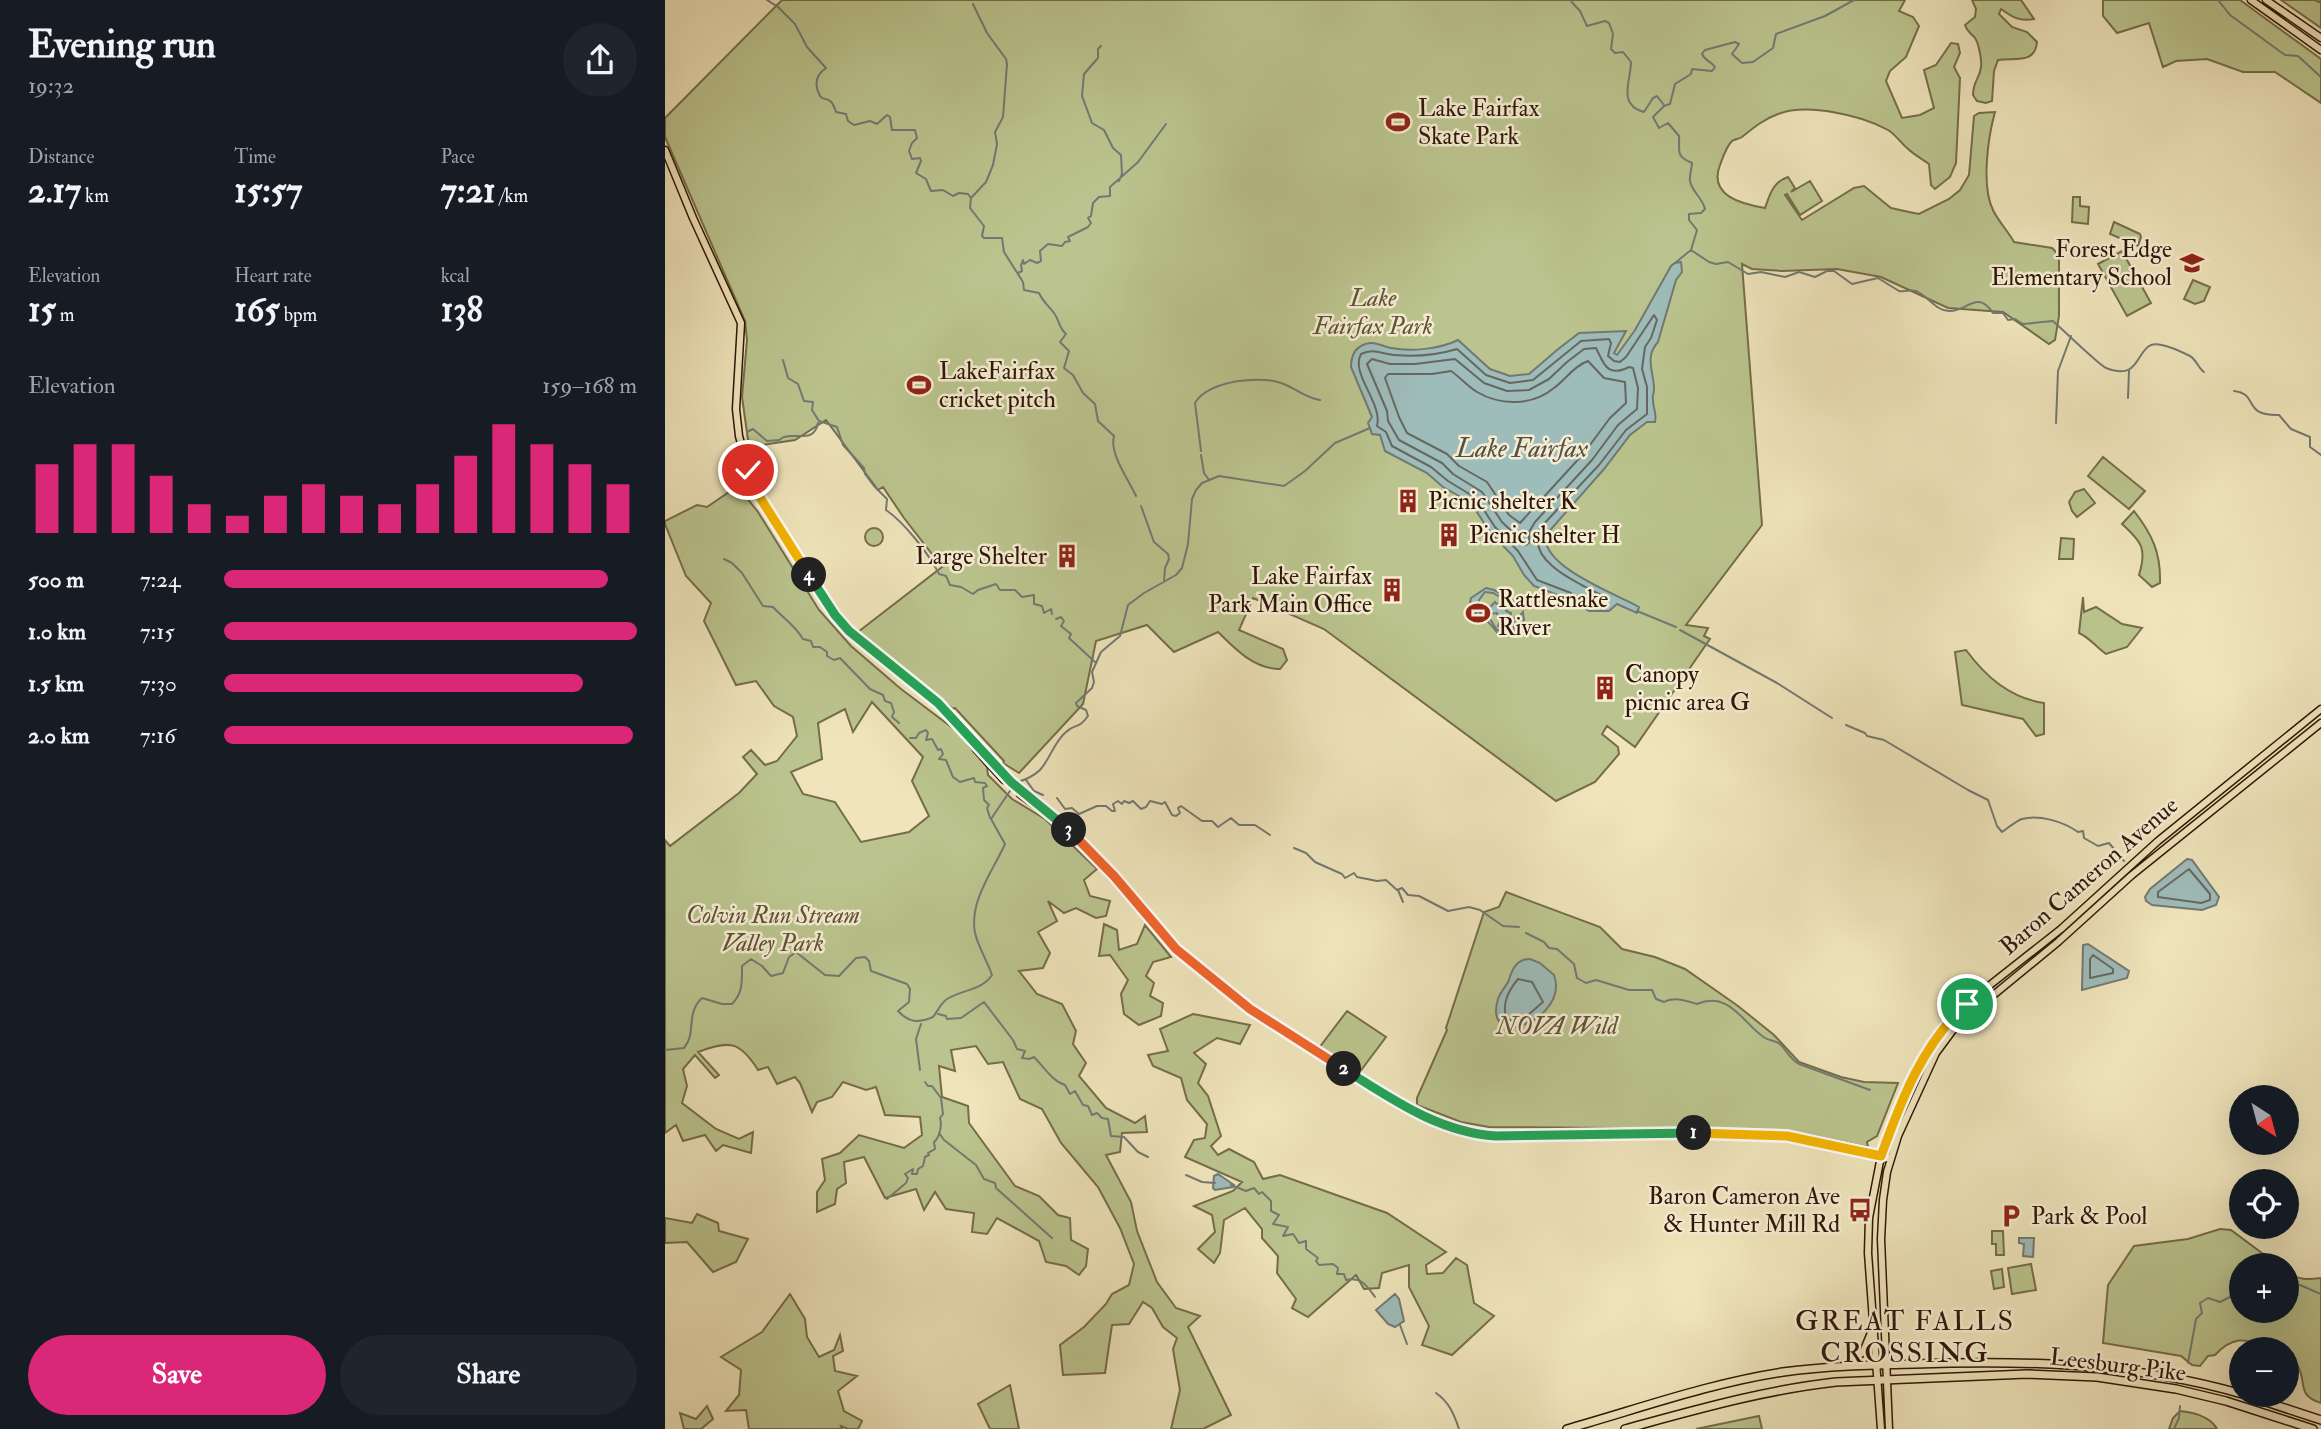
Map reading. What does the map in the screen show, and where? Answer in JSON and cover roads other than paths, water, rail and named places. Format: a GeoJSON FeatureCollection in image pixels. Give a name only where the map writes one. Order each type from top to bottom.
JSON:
{"type":"FeatureCollection","features":[{"type":"Feature","properties":{"kind":"highway"},"geometry":{"type":"LineString","coordinates":[[1841,1366],[1853,1361],[1864,1351],[1873,1329]]}},
{"type":"Feature","properties":{"kind":"highway","name":"Leesburg Pike"},"geometry":{"type":"LineString","coordinates":[[1567,1429],[1734,1382],[1782,1372],[1841,1366],[2005,1361],[2084,1365],[2154,1374],[2229,1391]]}},
{"type":"Feature","properties":{"kind":"highway","name":"Leesburg Pike"},"geometry":{"type":"LineString","coordinates":[[1625,1429],[1747,1396],[1804,1385],[2027,1374],[2097,1377],[2176,1389],[2226,1401],[2313,1429]]}},
{"type":"Feature","properties":{"kind":"highway","name":"Leesburg Pike"},"geometry":{"type":"LineString","coordinates":[[2282,1407],[2321,1420]]}},
{"type":"Feature","properties":{"kind":"main road"},"geometry":{"type":"LineString","coordinates":[[2251,0],[2321,50]]}},
{"type":"Feature","properties":{"kind":"main road"},"geometry":{"type":"LineString","coordinates":[[2266,0],[2321,38]]}},
{"type":"Feature","properties":{"kind":"main road"},"geometry":{"type":"LineString","coordinates":[[665,150],[741,323],[736,387],[737,419],[745,462],[759,496],[841,622],[881,659],[938,703],[959,724],[990,766],[1049,813],[1102,863],[1172,945],[1234,997],[1376,1089],[1420,1115],[1454,1130],[1496,1136],[1692,1133],[1777,1135],[1891,1158]]}},
{"type":"Feature","properties":{"kind":"main road","name":"Baron Cameron Avenue"},"geometry":{"type":"LineString","coordinates":[[1881,1429],[1868,1235],[1871,1203],[1881,1156],[1919,1065],[1932,1043],[1976,996],[2061,929],[2158,841],[2321,709]]}},
{"type":"Feature","properties":{"kind":"main road","name":"Baron Cameron Avenue"},"geometry":{"type":"LineString","coordinates":[[1889,1429],[1881,1239],[1883,1200],[1891,1158],[1904,1120],[1930,1064],[1953,1030],[2083,921],[2132,875],[2321,723]]}},
{"type":"Feature","properties":{"kind":"water","name":"Lake Fairfax"},"geometry":{"type":"Polygon","coordinates":[[[1681,262],[1682,272],[1676,280],[1658,342],[1651,353],[1655,422],[1647,422],[1630,435],[1545,536],[1548,548],[1568,569],[1639,607],[1637,613],[1617,604],[1609,611],[1589,611],[1568,599],[1534,586],[1513,556],[1490,532],[1471,503],[1443,487],[1427,473],[1385,451],[1380,435],[1372,434],[1368,423],[1372,417],[1351,367],[1352,358],[1358,348],[1370,343],[1416,350],[1443,346],[1458,340],[1490,369],[1510,376],[1529,374],[1579,333],[1626,331],[1614,353],[1617,355],[1635,330],[1671,266],[1681,262]]]}},
{"type":"Feature","properties":{"kind":"water","name":"Rattlesnake River"},"geometry":{"type":"Polygon","coordinates":[[[1486,588],[1514,601],[1512,604],[1493,593],[1485,592],[1479,600],[1479,612],[1490,619],[1497,630],[1507,633],[1517,630],[1519,617],[1523,612],[1524,620],[1518,634],[1501,636],[1486,620],[1476,614],[1474,604],[1470,602],[1471,598],[1486,588]]]}},
{"type":"Feature","properties":{"kind":"water"},"geometry":{"type":"Polygon","coordinates":[[[1495,602],[1500,607],[1508,607],[1506,611],[1511,613],[1509,621],[1516,619],[1513,630],[1507,630],[1508,622],[1501,628],[1498,626],[1502,618],[1499,619],[1497,613],[1490,614],[1489,608],[1495,602]]]}},
{"type":"Feature","properties":{"kind":"water"},"geometry":{"type":"Polygon","coordinates":[[[2187,859],[2192,860],[2219,897],[2216,905],[2202,910],[2152,905],[2146,901],[2145,897],[2150,889],[2187,859]]]}},
{"type":"Feature","properties":{"kind":"water"},"geometry":{"type":"Polygon","coordinates":[[[2088,944],[2129,971],[2127,978],[2082,990],[2083,945],[2088,944]]]}},
{"type":"Feature","properties":{"kind":"water"},"geometry":{"type":"Polygon","coordinates":[[[1530,959],[1540,963],[1554,975],[1556,991],[1550,1005],[1526,1024],[1513,1027],[1502,1024],[1496,1015],[1499,996],[1516,965],[1530,959]]]}},
{"type":"Feature","properties":{"kind":"water"},"geometry":{"type":"Polygon","coordinates":[[[1218,1174],[1234,1185],[1233,1187],[1215,1190],[1214,1176],[1218,1174]]]}},
{"type":"Feature","properties":{"kind":"water"},"geometry":{"type":"Polygon","coordinates":[[[2019,1238],[2034,1238],[2033,1257],[2023,1256],[2024,1244],[2019,1243],[2019,1238]]]}},
{"type":"Feature","properties":{"kind":"water"},"geometry":{"type":"Polygon","coordinates":[[[1395,1294],[1399,1299],[1404,1321],[1395,1327],[1388,1324],[1376,1310],[1395,1294]]]}},
{"type":"Feature","properties":{"kind":"waterway"},"geometry":{"type":"LineString","coordinates":[[767,0],[795,24],[807,47],[826,68],[820,73],[817,83],[817,90],[822,98],[831,102],[836,112],[846,114],[848,121],[854,125],[870,121],[877,124],[887,115],[890,117],[892,130],[915,130],[917,138],[909,151],[912,159],[920,158],[921,161],[916,173],[926,179],[931,191],[943,190],[953,196],[959,193],[968,194],[971,198],[970,208],[984,226],[982,236],[1002,238],[1004,252],[1023,282],[1024,290],[1039,293],[1066,334],[1060,342],[1069,351],[1064,368],[1073,375],[1083,393],[1095,404],[1098,421],[1114,436],[1114,451],[1136,496]]}},
{"type":"Feature","properties":{"kind":"waterway"},"geometry":{"type":"LineString","coordinates":[[1570,0],[1580,11],[1587,26],[1605,21],[1609,23],[1613,34],[1611,49],[1615,53],[1623,52],[1631,62],[1627,92],[1631,104],[1644,112],[1657,96],[1664,105]]}},
{"type":"Feature","properties":{"kind":"waterway"},"geometry":{"type":"LineString","coordinates":[[1675,263],[1691,250],[1697,230],[1689,220],[1689,214],[1701,213],[1705,209],[1690,181],[1692,163],[1679,153],[1679,136],[1668,123],[1659,128],[1653,117],[1670,104],[1675,84],[1691,74],[1692,69],[1712,71],[1715,67],[1702,54],[1705,50],[1735,42],[1739,44],[1732,54],[1742,63],[1753,62],[1773,48],[1776,34],[1825,16],[1854,0]]}},
{"type":"Feature","properties":{"kind":"waterway"},"geometry":{"type":"LineString","coordinates":[[2218,0],[2230,15],[2285,55],[2298,56],[2321,77]]}},
{"type":"Feature","properties":{"kind":"waterway"},"geometry":{"type":"LineString","coordinates":[[971,198],[986,182],[993,165],[997,144],[995,132],[1003,117],[1007,64],[987,33],[973,4]]}},
{"type":"Feature","properties":{"kind":"waterway"},"geometry":{"type":"LineString","coordinates":[[1101,46],[1098,49],[1098,58],[1084,74],[1082,96],[1092,123],[1104,130],[1113,148],[1121,155],[1122,174],[1119,181]]}},
{"type":"Feature","properties":{"kind":"waterway"},"geometry":{"type":"LineString","coordinates":[[1018,273],[1022,271],[1023,260],[1024,264],[1030,260],[1037,263],[1041,261],[1040,251],[1048,244],[1062,246],[1070,241],[1068,237],[1088,227],[1091,223],[1088,218],[1091,216],[1093,203],[1099,197],[1110,196],[1110,187],[1138,162],[1166,124]]}},
{"type":"Feature","properties":{"kind":"waterway"},"geometry":{"type":"LineString","coordinates":[[1691,250],[1709,262],[1728,262],[1748,274],[1761,272],[1785,277],[1799,272],[1815,277],[1827,271],[1834,271],[1852,284],[1878,278],[1899,291],[1916,291],[1944,310],[1955,310],[1977,302],[1987,306],[1993,313],[2003,313],[2008,320],[2015,319],[2023,324],[2053,321],[2102,366],[2116,371],[2130,369],[2144,350],[2158,344],[2190,356],[2204,372]]}},
{"type":"Feature","properties":{"kind":"waterway"},"geometry":{"type":"LineString","coordinates":[[2056,423],[2058,371],[2071,336]]}},
{"type":"Feature","properties":{"kind":"waterway"},"geometry":{"type":"LineString","coordinates":[[783,360],[788,378],[798,384],[804,401],[813,402],[812,410],[819,421],[837,427],[843,445],[887,499],[886,510],[908,530],[939,574],[946,576],[950,585],[961,587],[973,594],[996,584],[1000,590],[1015,590],[1022,597],[1034,595],[1034,604],[1042,606],[1044,613],[1051,609],[1052,614]]}},
{"type":"Feature","properties":{"kind":"waterway"},"geometry":{"type":"LineString","coordinates":[[2128,398],[2129,371]]}},
{"type":"Feature","properties":{"kind":"waterway"},"geometry":{"type":"LineString","coordinates":[[1201,451],[1195,403],[1212,389],[1237,381],[1264,380],[1286,385],[1320,400]]}},
{"type":"Feature","properties":{"kind":"waterway"},"geometry":{"type":"LineString","coordinates":[[2234,391],[2247,396],[2255,409],[2279,415],[2291,429],[2310,437],[2310,447],[2321,455]]}},
{"type":"Feature","properties":{"kind":"waterway"},"geometry":{"type":"LineString","coordinates":[[747,432],[753,429],[767,441],[780,440],[783,437],[809,435],[818,423]]}},
{"type":"Feature","properties":{"kind":"waterway"},"geometry":{"type":"LineString","coordinates":[[1015,783],[1040,770],[1062,736],[1088,716],[1086,710],[1076,703],[1092,688],[1092,672],[1101,652],[1120,636],[1128,605],[1176,575],[1182,568],[1188,544],[1192,499],[1202,483],[1219,476],[1284,486],[1335,443],[1370,428]]}},
{"type":"Feature","properties":{"kind":"waterway"},"geometry":{"type":"LineString","coordinates":[[1201,455],[1204,473],[1209,480]]}},
{"type":"Feature","properties":{"kind":"waterway"},"geometry":{"type":"LineString","coordinates":[[1141,506],[1154,542],[1168,554],[1164,582]]}},
{"type":"Feature","properties":{"kind":"waterway"},"geometry":{"type":"LineString","coordinates":[[724,559],[742,573],[763,606],[773,607],[803,639],[811,641],[813,647],[820,647],[834,660],[840,658],[870,689],[883,695],[885,701],[891,703],[894,712],[892,717],[899,723]]}},
{"type":"Feature","properties":{"kind":"waterway"},"geometry":{"type":"LineString","coordinates":[[1637,611],[1676,627]]}},
{"type":"Feature","properties":{"kind":"waterway"},"geometry":{"type":"LineString","coordinates":[[1056,619],[1061,617],[1064,621],[1061,626],[1071,634],[1069,638],[1095,662]]}},
{"type":"Feature","properties":{"kind":"waterway"},"geometry":{"type":"LineString","coordinates":[[1680,630],[1777,683],[1832,718]]}},
{"type":"Feature","properties":{"kind":"waterway"},"geometry":{"type":"LineString","coordinates":[[1846,725],[1867,736],[1884,740],[1988,800],[1997,826],[2002,832],[2022,819],[2051,820],[2078,832],[2083,831],[2084,838],[2098,846],[2109,843],[2124,861]]}},
{"type":"Feature","properties":{"kind":"waterway"},"geometry":{"type":"LineString","coordinates":[[910,738],[916,738],[926,730],[926,740],[932,739],[938,750],[941,749],[943,754],[939,759],[946,760],[953,777],[960,782],[974,778],[975,782],[985,783],[987,786],[983,788],[984,800],[989,805],[987,808],[990,818]]}},
{"type":"Feature","properties":{"kind":"waterway"},"geometry":{"type":"LineString","coordinates":[[1026,780],[1034,791],[1043,795]]}},
{"type":"Feature","properties":{"kind":"waterway"},"geometry":{"type":"LineString","coordinates":[[665,1050],[684,1048],[690,1036],[694,1010],[702,998],[722,1004],[732,1004],[736,1000],[742,982],[742,966],[751,959],[771,976],[783,973],[789,957],[796,952],[825,975],[839,976],[856,958],[865,957],[869,961],[871,971],[907,984],[910,989],[909,1002],[898,1011],[914,1021],[933,1017],[947,999],[983,984],[992,975],[975,933],[975,909],[1005,844],[991,819],[1012,788]]}},
{"type":"Feature","properties":{"kind":"waterway"},"geometry":{"type":"LineString","coordinates":[[1057,798],[1065,809],[1072,808],[1079,814],[1097,806],[1106,806],[1115,811],[1113,804],[1118,801],[1122,804],[1124,801],[1133,801],[1141,809],[1150,801],[1162,804],[1165,802],[1172,815],[1180,813],[1178,808],[1181,806],[1202,821],[1212,821],[1218,827],[1231,818],[1239,825],[1255,825],[1270,835]]}},
{"type":"Feature","properties":{"kind":"waterway"},"geometry":{"type":"LineString","coordinates":[[1294,848],[1345,878],[1354,873],[1357,877],[1386,880],[1397,890],[1402,888],[1408,895],[1419,896],[1448,911],[1469,907],[1480,910],[1503,926],[1519,927]]}},
{"type":"Feature","properties":{"kind":"waterway"},"geometry":{"type":"LineString","coordinates":[[1398,890],[1403,902]]}},
{"type":"Feature","properties":{"kind":"waterway"},"geometry":{"type":"LineString","coordinates":[[1526,933],[1544,942],[1549,948],[1557,949],[1574,964],[1577,978],[1586,983],[1596,980],[1629,990],[1652,990],[1656,999],[1664,1002],[1676,999],[1697,1004],[1718,1001],[1735,1010],[1765,1038],[1780,1044],[1799,1064],[1870,1090]]}},
{"type":"Feature","properties":{"kind":"waterway"},"geometry":{"type":"LineString","coordinates":[[938,1014],[946,1016],[947,1019],[961,1018],[984,1002],[1017,1049],[1025,1051],[1022,1058],[1034,1057],[1052,1077],[1065,1085],[1070,1094],[1075,1091],[1092,1115],[1097,1113],[1108,1119],[1111,1136],[1124,1137],[1138,1152],[1148,1157]]}},
{"type":"Feature","properties":{"kind":"waterway"},"geometry":{"type":"LineString","coordinates":[[920,1070],[916,1039],[921,1024]]}},
{"type":"Feature","properties":{"kind":"waterway"},"geometry":{"type":"LineString","coordinates":[[887,1199],[906,1183],[908,1178],[905,1174],[913,1169],[912,1174],[917,1174],[925,1157],[935,1149],[934,1142],[939,1134],[940,1118],[943,1114],[941,1098],[932,1086],[925,1082]]}},
{"type":"Feature","properties":{"kind":"waterway"},"geometry":{"type":"LineString","coordinates":[[939,1133],[976,1165],[984,1179],[995,1183],[996,1188],[1052,1238]]}},
{"type":"Feature","properties":{"kind":"waterway"},"geometry":{"type":"LineString","coordinates":[[1186,1175],[1202,1182],[1215,1183]]}},
{"type":"Feature","properties":{"kind":"waterway"},"geometry":{"type":"LineString","coordinates":[[1231,1185],[1246,1191],[1254,1188],[1259,1194],[1262,1192],[1271,1201],[1271,1211],[1279,1215],[1273,1224],[1288,1227],[1283,1236],[1293,1234],[1299,1243],[1306,1241],[1306,1249],[1318,1258],[1316,1261],[1319,1265],[1333,1264],[1338,1268],[1337,1274],[1344,1274],[1346,1280],[1360,1281],[1375,1297]]}},
{"type":"Feature","properties":{"kind":"waterway"},"geometry":{"type":"LineString","coordinates":[[2299,1285],[2321,1294]]}},
{"type":"Feature","properties":{"kind":"waterway"},"geometry":{"type":"LineString","coordinates":[[2188,1363],[2196,1319],[2202,1313],[2200,1303],[2208,1298],[2220,1302],[2229,1298]]}},
{"type":"Feature","properties":{"kind":"waterway"},"geometry":{"type":"LineString","coordinates":[[1400,1325],[1407,1344]]}},
{"type":"Feature","properties":{"kind":"waterway"},"geometry":{"type":"LineString","coordinates":[[1436,1393],[1451,1409],[1459,1429]]}},
{"type":"Feature","properties":{"kind":"waterway"},"geometry":{"type":"LineString","coordinates":[[2174,1429],[2180,1406]]}},
{"type":"Feature","properties":{"kind":"place","name":"Lake Fairfax Skate Park"},"geometry":{"type":"Point","coordinates":[1398,122]}},
{"type":"Feature","properties":{"kind":"place","name":"Forest Edge Elementary School"},"geometry":{"type":"Point","coordinates":[2192,263]}},
{"type":"Feature","properties":{"kind":"place","name":"LakeFairfax cricket pitch"},"geometry":{"type":"Point","coordinates":[919,385]}},
{"type":"Feature","properties":{"kind":"place","name":"Picnic shelter K"},"geometry":{"type":"Point","coordinates":[1408,501]}},
{"type":"Feature","properties":{"kind":"place","name":"Picnic shelter H"},"geometry":{"type":"Point","coordinates":[1449,535]}},
{"type":"Feature","properties":{"kind":"place","name":"Large Shelter"},"geometry":{"type":"Point","coordinates":[1067,556]}},
{"type":"Feature","properties":{"kind":"place","name":"Lake Fairfax Park Main Office"},"geometry":{"type":"Point","coordinates":[1392,590]}},
{"type":"Feature","properties":{"kind":"place","name":"Rattlesnake River"},"geometry":{"type":"Point","coordinates":[1478,613]}},
{"type":"Feature","properties":{"kind":"place","name":"Canopy picnic area G"},"geometry":{"type":"Point","coordinates":[1605,688]}},
{"type":"Feature","properties":{"kind":"place","name":"Baron Cameron Ave & Hunter Mill Rd"},"geometry":{"type":"Point","coordinates":[1860,1210]}},
{"type":"Feature","properties":{"kind":"place","name":"Park & Pool"},"geometry":{"type":"Point","coordinates":[2011,1216]}},
{"type":"Feature","properties":{"kind":"district","name":"GREAT FALLS CROSSING"},"geometry":{"type":"Point","coordinates":[1905,1337]}},
{"type":"Feature","properties":{"kind":"park label","name":"Lake Fairfax Park"},"geometry":{"type":"Point","coordinates":[1373,312]}},
{"type":"Feature","properties":{"kind":"park label","name":"Colvin Run Stream Valley Park"},"geometry":{"type":"Point","coordinates":[773,929]}},
{"type":"Feature","properties":{"kind":"park label","name":"NOVA Wild"},"geometry":{"type":"Point","coordinates":[1557,1026]}}]}
